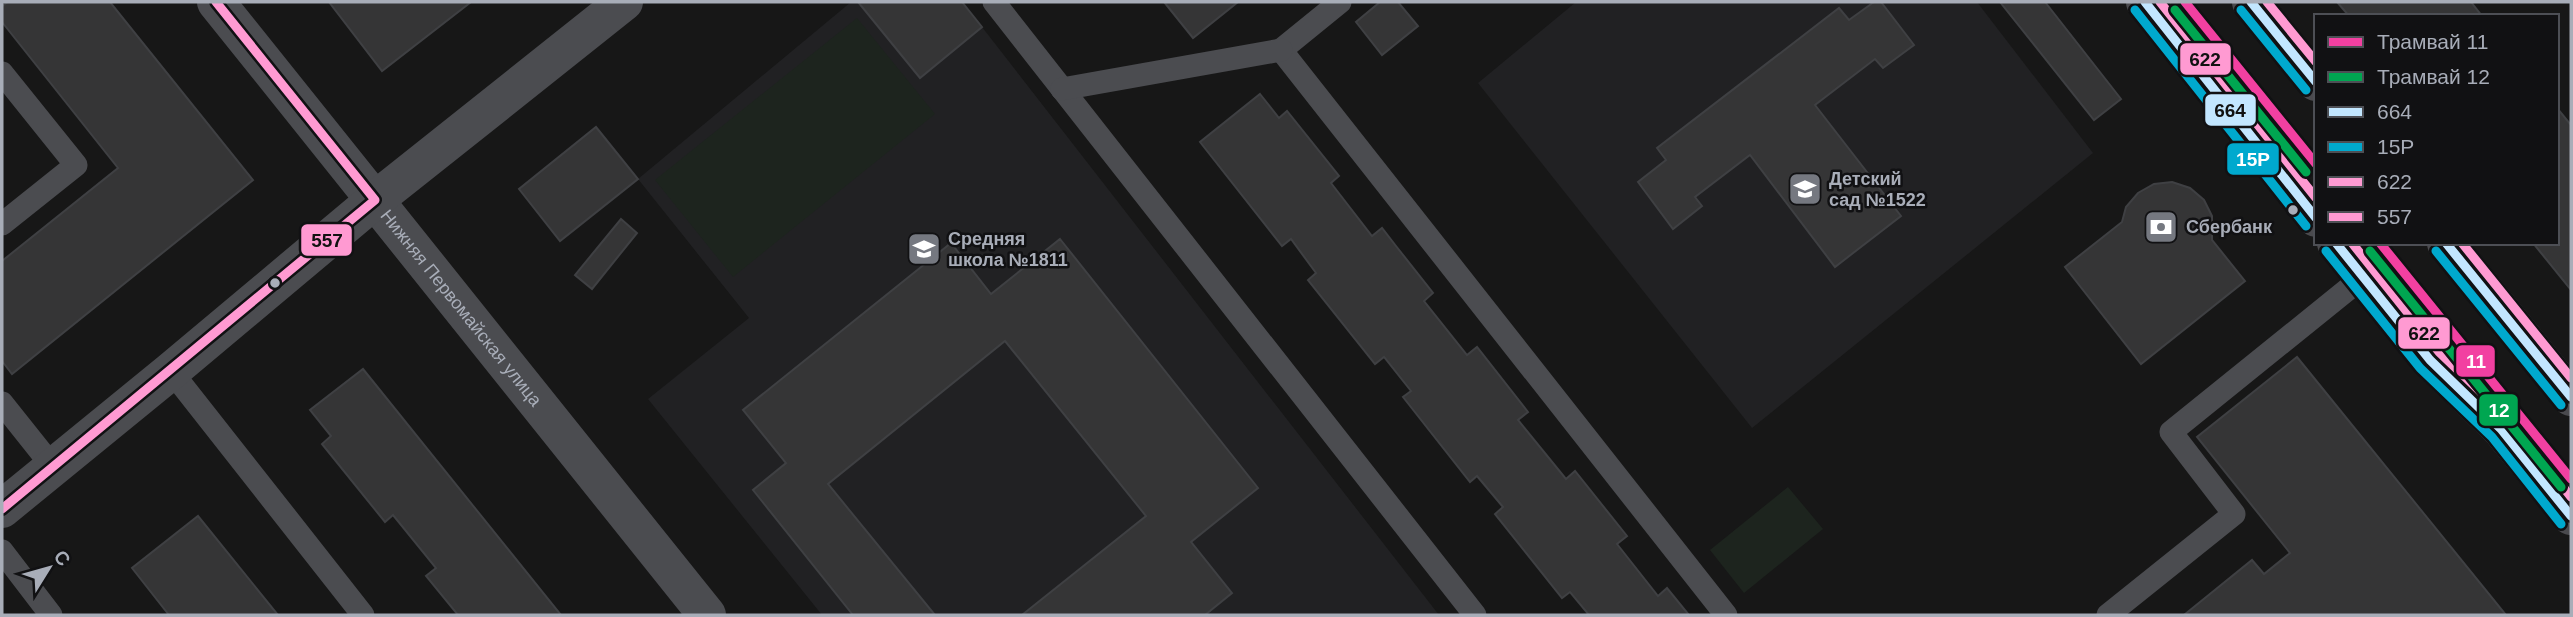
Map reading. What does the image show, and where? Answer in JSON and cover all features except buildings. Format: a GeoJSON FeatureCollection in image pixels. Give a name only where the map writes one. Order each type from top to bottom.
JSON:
{"type":"FeatureCollection","features":[{"type":"Feature","properties":{"kind":"main road"},"geometry":{"type":"LineString","coordinates":[[2147,2],[2314,215]]}},
{"type":"Feature","properties":{"kind":"main road"},"geometry":{"type":"LineString","coordinates":[[2251,2],[2314,80]]}},
{"type":"Feature","properties":{"kind":"main road"},"geometry":{"type":"LineString","coordinates":[[2338,245],[2430,360],[2501,429],[2571,516]]}},
{"type":"Feature","properties":{"kind":"main road"},"geometry":{"type":"LineString","coordinates":[[2448,245],[2569,391]]}},
{"type":"Feature","properties":{"kind":"street","name":"Нижняя Первомайская улица"},"geometry":{"type":"LineString","coordinates":[[216,2],[707,615]]}},
{"type":"Feature","properties":{"kind":"street"},"geometry":{"type":"LineString","coordinates":[[2,509],[375,200],[624,2]]}},
{"type":"Feature","properties":{"kind":"lane"},"geometry":{"type":"LineString","coordinates":[[994,2],[1475,615]]}},
{"type":"Feature","properties":{"kind":"lane"},"geometry":{"type":"LineString","coordinates":[[1062,89],[1281,50],[1340,2]]}},
{"type":"Feature","properties":{"kind":"lane"},"geometry":{"type":"LineString","coordinates":[[1281,50],[1726,615]]}},
{"type":"Feature","properties":{"kind":"lane"},"geometry":{"type":"LineString","coordinates":[[2,73],[75,165],[2,223]]}},
{"type":"Feature","properties":{"kind":"lane"},"geometry":{"type":"LineString","coordinates":[[2108,615],[2234,514],[2171,432],[2362,277]]}},
{"type":"Feature","properties":{"kind":"lane"},"geometry":{"type":"LineString","coordinates":[[171,371],[363,615]]}},
{"type":"Feature","properties":{"kind":"lane"},"geometry":{"type":"LineString","coordinates":[[2,403],[53,467]]}},
{"type":"Feature","properties":{"kind":"lane"},"geometry":{"type":"LineString","coordinates":[[2,551],[51,615]]}},
{"type":"Feature","properties":{"kind":"shaded area","name":"Средняя школа №1811"},"geometry":{"type":"Polygon","coordinates":[[[851,2],[858,2],[920,78],[982,27],[1439,615],[822,615],[648,399],[749,318],[638,179],[851,2]]]}},
{"type":"Feature","properties":{"kind":"shaded area","name":"Детский сад №1522"},"geometry":{"type":"Polygon","coordinates":[[[1576,2],[1977,2],[2093,153],[1752,428],[1478,83],[1576,2]]]}},
{"type":"Feature","properties":{"kind":"shaded area"},"geometry":{"type":"Polygon","coordinates":[[[857,18],[935,114],[733,277],[655,180],[857,18]]]}},
{"type":"Feature","properties":{"kind":"shaded area"},"geometry":{"type":"Polygon","coordinates":[[[1788,487],[1823,529],[1744,593],[1710,550],[1788,487]]]}},
{"type":"Feature","properties":{"kind":"tram line","name":"11"},"geometry":{"type":"LineString","coordinates":[[2185,2],[2314,162]]}},
{"type":"Feature","properties":{"kind":"tram line","name":"12"},"geometry":{"type":"LineString","coordinates":[[2175,10],[2306,172]]}},
{"type":"Feature","properties":{"kind":"tram line","name":"11"},"geometry":{"type":"LineString","coordinates":[[2382,245],[2571,479]]}},
{"type":"Feature","properties":{"kind":"tram line","name":"12"},"geometry":{"type":"LineString","coordinates":[[2370,251],[2561,487]]}},
{"type":"Feature","properties":{"kind":"transit line","name":"557"},"geometry":{"type":"LineString","coordinates":[[2,509],[375,200],[216,2]]}},
{"type":"Feature","properties":{"kind":"transit line","name":"664"},"geometry":{"type":"LineString","coordinates":[[2145,2],[2314,215]]}},
{"type":"Feature","properties":{"kind":"transit line","name":"622"},"geometry":{"type":"LineString","coordinates":[[2160,2],[2314,195]]}},
{"type":"Feature","properties":{"kind":"transit line","name":"664"},"geometry":{"type":"LineString","coordinates":[[2251,2],[2314,80]]}},
{"type":"Feature","properties":{"kind":"transit line","name":"622"},"geometry":{"type":"LineString","coordinates":[[2267,2],[2314,60]]}},
{"type":"Feature","properties":{"kind":"transit line","name":"15Р"},"geometry":{"type":"LineString","coordinates":[[2135,10],[2306,226]]}},
{"type":"Feature","properties":{"kind":"transit line","name":"15Р"},"geometry":{"type":"LineString","coordinates":[[2241,10],[2306,90]]}},
{"type":"Feature","properties":{"kind":"transit line","name":"664"},"geometry":{"type":"LineString","coordinates":[[2338,245],[2430,360],[2501,429],[2571,516]]}},
{"type":"Feature","properties":{"kind":"transit line","name":"622"},"geometry":{"type":"LineString","coordinates":[[2354,245],[2439,352],[2510,420],[2571,497]]}},
{"type":"Feature","properties":{"kind":"transit line","name":"664"},"geometry":{"type":"LineString","coordinates":[[2448,245],[2571,397]]}},
{"type":"Feature","properties":{"kind":"transit line","name":"622"},"geometry":{"type":"LineString","coordinates":[[2464,245],[2571,378]]}},
{"type":"Feature","properties":{"kind":"transit line","name":"15Р"},"geometry":{"type":"LineString","coordinates":[[2326,251],[2420,368],[2492,437],[2561,524]]}},
{"type":"Feature","properties":{"kind":"transit line","name":"15Р"},"geometry":{"type":"LineString","coordinates":[[2436,251],[2561,405]]}},
{"type":"Feature","properties":{"kind":"place","name":"Детский сад №1522"},"geometry":{"type":"Point","coordinates":[1805,189]}},
{"type":"Feature","properties":{"kind":"place","name":"Сбербанк"},"geometry":{"type":"Point","coordinates":[2161,227]}},
{"type":"Feature","properties":{"kind":"place","name":"Средняя школа №1811"},"geometry":{"type":"Point","coordinates":[924,249]}}]}
